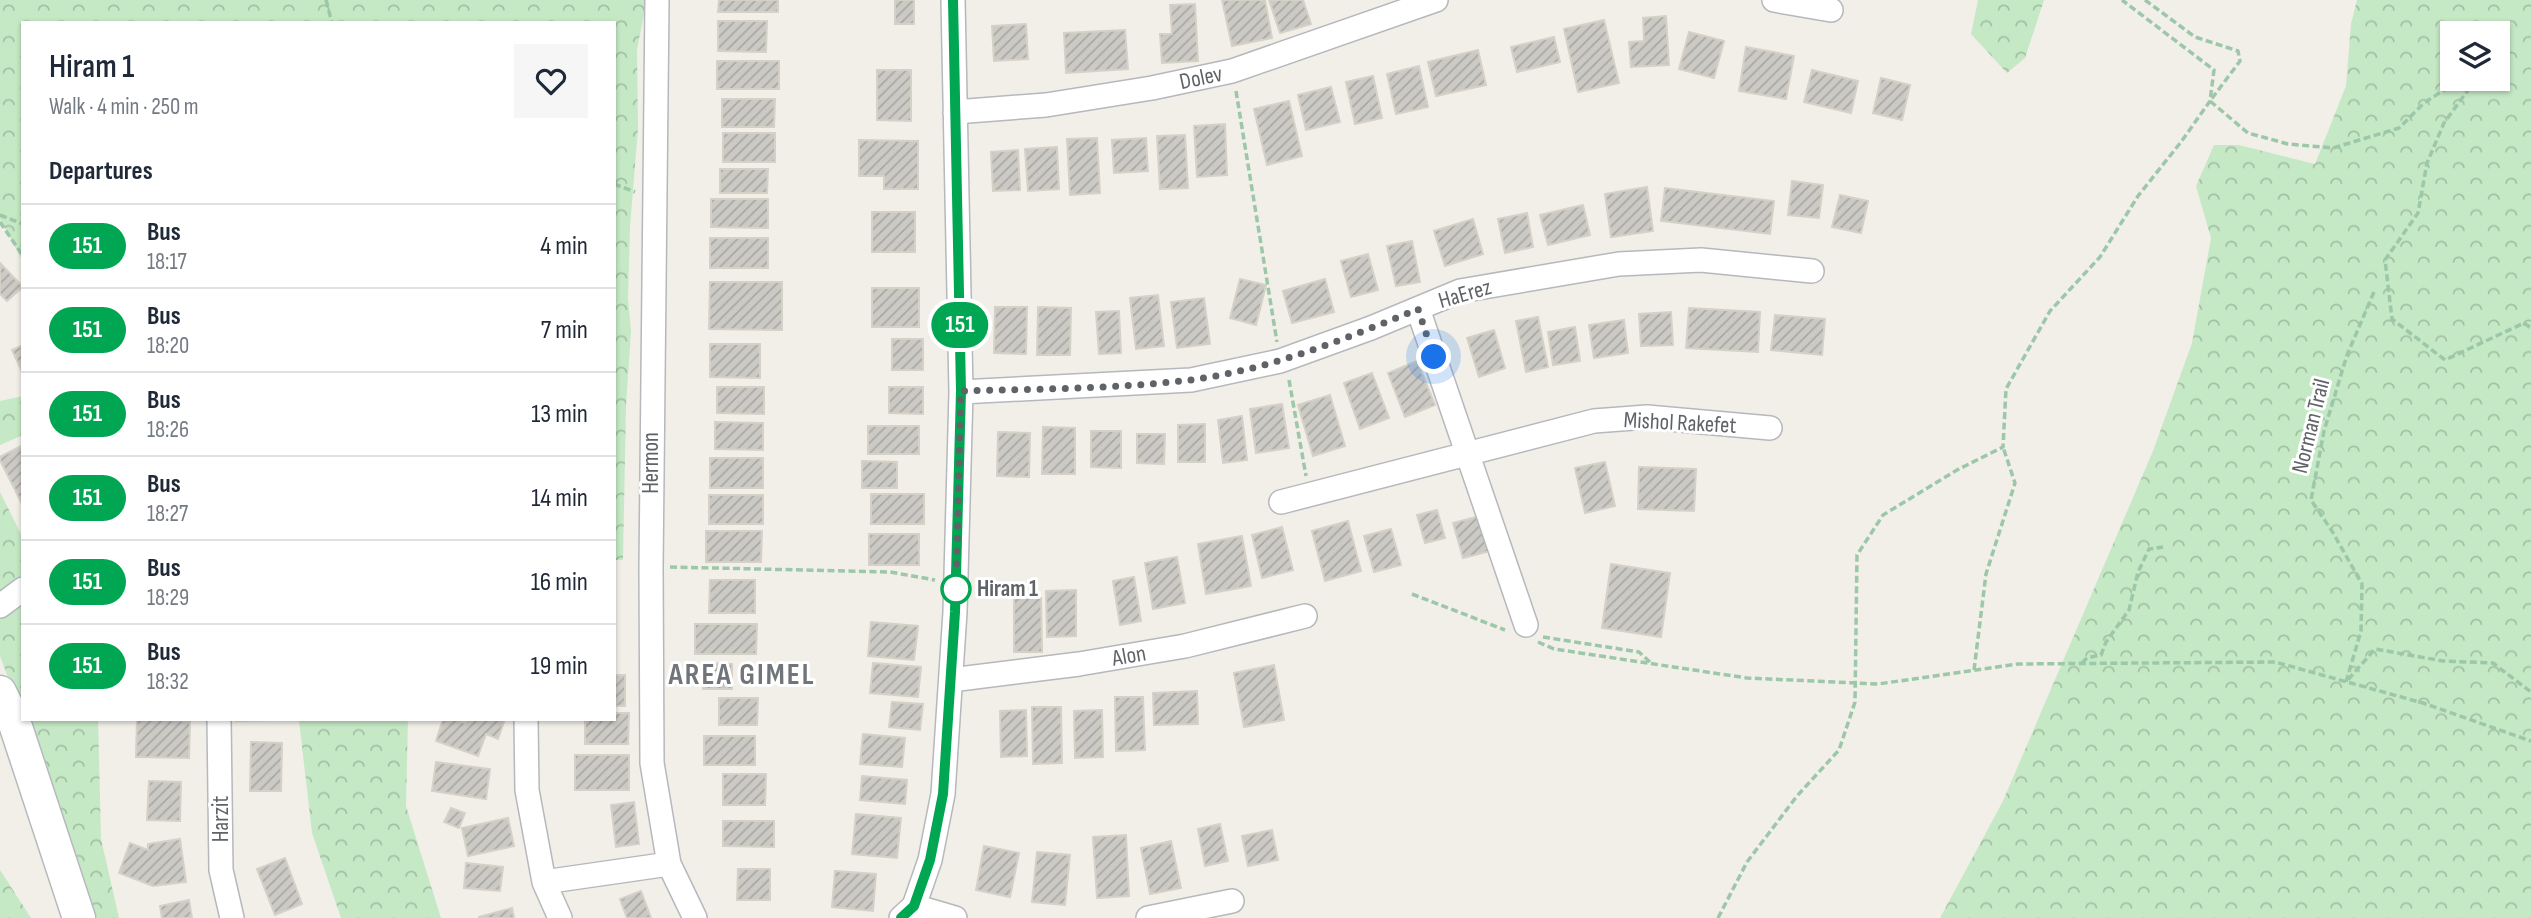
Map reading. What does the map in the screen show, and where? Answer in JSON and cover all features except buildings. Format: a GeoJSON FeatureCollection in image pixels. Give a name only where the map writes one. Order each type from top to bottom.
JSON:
{"type":"FeatureCollection","features":[{"type":"Feature","properties":{"kind":"main road"},"geometry":{"type":"LineString","coordinates":[[0,692],[13,718],[79,918]]}},
{"type":"Feature","properties":{"kind":"street","name":"Hermon"},"geometry":{"type":"LineString","coordinates":[[657,0],[650,693],[652,763],[669,864],[695,918]]}},
{"type":"Feature","properties":{"kind":"street"},"geometry":{"type":"LineString","coordinates":[[953,0],[961,391],[956,583],[943,794],[930,860],[907,912],[955,918]]}},
{"type":"Feature","properties":{"kind":"street","name":"Dolev"},"geometry":{"type":"LineString","coordinates":[[956,112],[1046,105],[1152,88],[1232,71],[1436,0]]}},
{"type":"Feature","properties":{"kind":"street"},"geometry":{"type":"LineString","coordinates":[[1774,0],[1831,10]]}},
{"type":"Feature","properties":{"kind":"street","name":"HaErez"},"geometry":{"type":"LineString","coordinates":[[961,391],[1191,380],[1283,360],[1371,328],[1460,291],[1619,264],[1701,260],[1812,271]]}},
{"type":"Feature","properties":{"kind":"street"},"geometry":{"type":"LineString","coordinates":[[1418,309],[1523,632]]}},
{"type":"Feature","properties":{"kind":"street","name":"Mishol Rakefet"},"geometry":{"type":"LineString","coordinates":[[1281,502],[1594,421],[1647,418],[1770,428]]}},
{"type":"Feature","properties":{"kind":"street"},"geometry":{"type":"LineString","coordinates":[[0,606],[21,590]]}},
{"type":"Feature","properties":{"kind":"street","name":"Alon"},"geometry":{"type":"LineString","coordinates":[[951,681],[1079,664],[1185,646],[1305,616]]}},
{"type":"Feature","properties":{"kind":"street","name":"Harzit"},"geometry":{"type":"LineString","coordinates":[[219,721],[221,870],[232,918]]}},
{"type":"Feature","properties":{"kind":"street"},"geometry":{"type":"LineString","coordinates":[[526,721],[527,790],[544,882],[560,918]]}},
{"type":"Feature","properties":{"kind":"street"},"geometry":{"type":"LineString","coordinates":[[544,882],[669,864]]}},
{"type":"Feature","properties":{"kind":"street"},"geometry":{"type":"LineString","coordinates":[[1148,918],[1232,901]]}},
{"type":"Feature","properties":{"kind":"path"},"geometry":{"type":"LineString","coordinates":[[326,0],[331,21]]}},
{"type":"Feature","properties":{"kind":"path"},"geometry":{"type":"LineString","coordinates":[[2122,0],[2214,70],[2210,101]]}},
{"type":"Feature","properties":{"kind":"path"},"geometry":{"type":"LineString","coordinates":[[1974,670],[1986,574],[2015,483],[2003,447],[2006,389],[2050,311],[2100,257],[2138,196],[2240,61],[2238,51],[2195,37],[2145,0]]}},
{"type":"Feature","properties":{"kind":"path"},"geometry":{"type":"LineString","coordinates":[[1232,71],[1283,360],[1310,495]]}},
{"type":"Feature","properties":{"kind":"path"},"geometry":{"type":"LineString","coordinates":[[2210,101],[2248,132],[2288,144],[2333,148],[2399,128],[2424,103],[2442,91]]}},
{"type":"Feature","properties":{"kind":"path"},"geometry":{"type":"LineString","coordinates":[[2467,91],[2444,123],[2427,163],[2418,213],[2385,260],[2392,319],[2445,360],[2524,323],[2531,328]]}},
{"type":"Feature","properties":{"kind":"path"},"geometry":{"type":"LineString","coordinates":[[0,215],[21,223]]}},
{"type":"Feature","properties":{"kind":"path"},"geometry":{"type":"LineString","coordinates":[[0,222],[21,254]]}},
{"type":"Feature","properties":{"kind":"path","name":"Norman Trail"},"geometry":{"type":"LineString","coordinates":[[2346,682],[2361,631],[2362,584],[2311,500],[2324,430],[2347,355],[2374,292]]}},
{"type":"Feature","properties":{"kind":"path"},"geometry":{"type":"LineString","coordinates":[[1718,918],[1747,862],[1797,796],[1839,750],[1855,702],[1857,555],[1883,515],[1957,470],[2003,447]]}},
{"type":"Feature","properties":{"kind":"path"},"geometry":{"type":"LineString","coordinates":[[2082,663],[2087,658],[2101,655],[2106,642],[2129,610],[2143,559],[2149,549],[2163,547]]}},
{"type":"Feature","properties":{"kind":"path"},"geometry":{"type":"LineString","coordinates":[[651,568],[728,567],[890,572],[956,583]]}},
{"type":"Feature","properties":{"kind":"path"},"geometry":{"type":"LineString","coordinates":[[1412,593],[1523,632],[1554,649],[1747,678],[1878,684],[2018,664],[2275,662],[2423,703],[2531,741]]}},
{"type":"Feature","properties":{"kind":"path"},"geometry":{"type":"LineString","coordinates":[[1523,632],[1538,628],[1541,636],[1639,652],[1653,664]]}},
{"type":"Feature","properties":{"kind":"path"},"geometry":{"type":"LineString","coordinates":[[2346,682],[2375,649],[2443,661],[2493,663],[2531,692]]}},
{"type":"Feature","properties":{"kind":"green space"},"geometry":{"type":"Polygon","coordinates":[[[0,0],[647,0],[637,49],[638,128],[630,227],[628,299],[631,331],[626,405],[623,560],[616,560],[616,21],[21,21],[21,258],[0,219],[0,0]]]}},
{"type":"Feature","properties":{"kind":"green space"},"geometry":{"type":"Polygon","coordinates":[[[1978,0],[2044,0],[2025,58],[2007,73],[1971,34],[1978,0]]]}},
{"type":"Feature","properties":{"kind":"green space"},"geometry":{"type":"Polygon","coordinates":[[[2357,0],[2531,0],[2531,918],[1940,918],[2003,801],[2153,451],[2192,343],[2211,238],[2196,186],[2214,145],[2239,145],[2315,164],[2346,86],[2351,24],[2357,0]]]}},
{"type":"Feature","properties":{"kind":"green space"},"geometry":{"type":"Polygon","coordinates":[[[21,396],[21,436],[0,445],[0,401],[21,396]]]}},
{"type":"Feature","properties":{"kind":"green space"},"geometry":{"type":"Polygon","coordinates":[[[0,492],[21,534],[21,713],[0,656],[0,492]]]}},
{"type":"Feature","properties":{"kind":"green space"},"geometry":{"type":"Polygon","coordinates":[[[24,721],[98,721],[101,839],[119,918],[91,918],[24,721]]]}},
{"type":"Feature","properties":{"kind":"green space"},"geometry":{"type":"Polygon","coordinates":[[[299,721],[408,721],[406,806],[441,918],[341,918],[312,833],[299,721]]]}},
{"type":"Feature","properties":{"kind":"green space"},"geometry":{"type":"Polygon","coordinates":[[[0,870],[31,918],[0,918],[0,870]]]}},
{"type":"Feature","properties":{"kind":"bus line","name":"151"},"geometry":{"type":"LineString","coordinates":[[901,918],[914,906],[930,860],[943,794],[955,612],[961,391],[953,0]]}},
{"type":"Feature","properties":{"kind":"place","name":"Hiram 1"},"geometry":{"type":"Point","coordinates":[956,589]}},
{"type":"Feature","properties":{"kind":"district","name":"AREA GIMEL"},"geometry":{"type":"Point","coordinates":[742,675]}},
{"type":"Feature","properties":{"kind":"route"},"geometry":{"type":"LineString","coordinates":[[956,589],[961,391],[1191,380],[1280,361],[1418,309],[1434,357]]}}]}
